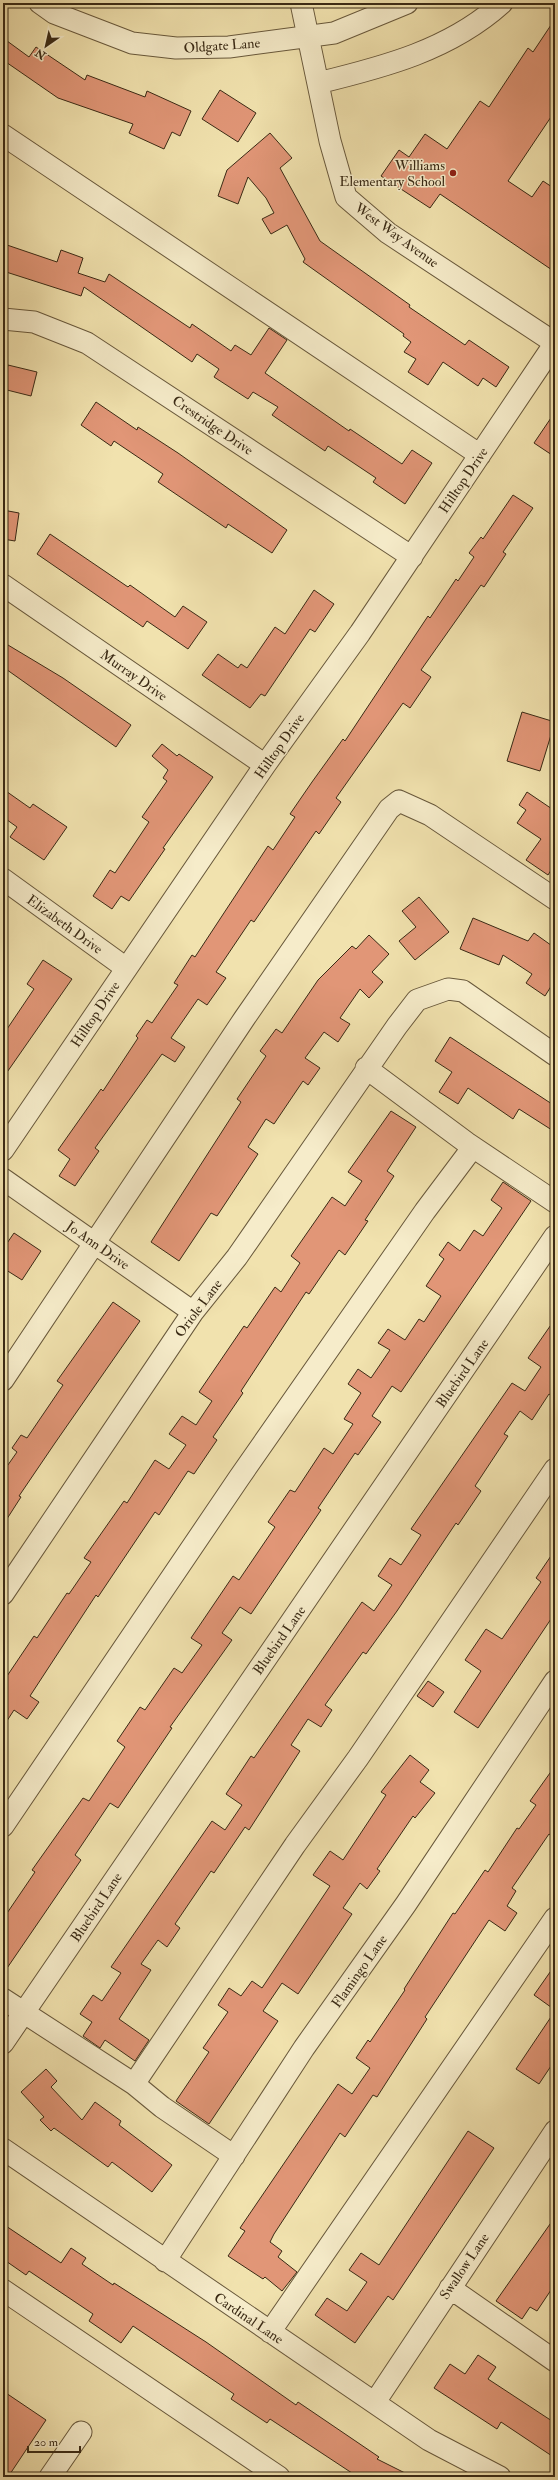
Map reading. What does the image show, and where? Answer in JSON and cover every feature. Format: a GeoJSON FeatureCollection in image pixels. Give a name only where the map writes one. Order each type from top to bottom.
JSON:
{"type":"FeatureCollection","features":[{"type":"Feature","properties":{"kind":"street","name":"Oldgate Lane"},"geometry":{"type":"LineString","coordinates":[[40,3],[54,13],[140,44],[176,48],[229,47],[309,35],[334,33],[407,3]]}},
{"type":"Feature","properties":{"kind":"street","name":"West Way Avenue"},"geometry":{"type":"LineString","coordinates":[[301,3],[309,35],[330,141],[346,198],[388,232],[555,343]]}},
{"type":"Feature","properties":{"kind":"street"},"geometry":{"type":"LineString","coordinates":[[318,83],[403,61],[456,36],[502,3]]}},
{"type":"Feature","properties":{"kind":"street"},"geometry":{"type":"LineString","coordinates":[[3,135],[480,455]]}},
{"type":"Feature","properties":{"kind":"street","name":"Crestridge Drive"},"geometry":{"type":"LineString","coordinates":[[3,319],[34,322],[88,343],[412,557]]}},
{"type":"Feature","properties":{"kind":"street","name":"Hilltop Drive"},"geometry":{"type":"LineString","coordinates":[[3,1150],[264,765],[412,557],[555,343]]}},
{"type":"Feature","properties":{"kind":"street","name":"Murray Drive"},"geometry":{"type":"LineString","coordinates":[[3,585],[264,765]]}},
{"type":"Feature","properties":{"kind":"street"},"geometry":{"type":"LineString","coordinates":[[3,1380],[244,1019],[389,809],[399,801],[430,815],[555,899]]}},
{"type":"Feature","properties":{"kind":"street","name":"Elizabeth Drive"},"geometry":{"type":"LineString","coordinates":[[3,879],[126,968]]}},
{"type":"Feature","properties":{"kind":"street","name":"Oriole Lane"},"geometry":{"type":"LineString","coordinates":[[3,1594],[193,1312],[237,1256],[366,1068],[417,1000],[448,989],[463,991],[555,1055]]}},
{"type":"Feature","properties":{"kind":"street"},"geometry":{"type":"LineString","coordinates":[[366,1068],[473,1147],[555,1202]]}},
{"type":"Feature","properties":{"kind":"street"},"geometry":{"type":"LineString","coordinates":[[3,1826],[244,1472],[420,1218],[473,1147]]}},
{"type":"Feature","properties":{"kind":"street","name":"Jo Ann Drive"},"geometry":{"type":"LineString","coordinates":[[3,1179],[193,1312]]}},
{"type":"Feature","properties":{"kind":"street","name":"Bluebird Lane"},"geometry":{"type":"LineString","coordinates":[[3,2043],[555,1236]]}},
{"type":"Feature","properties":{"kind":"street"},"geometry":{"type":"LineString","coordinates":[[134,2084],[295,1845],[358,1758],[555,1469]]}},
{"type":"Feature","properties":{"kind":"street","name":"Flamingo Lane"},"geometry":{"type":"LineString","coordinates":[[165,2262],[304,2048],[406,1904],[555,1681]]}},
{"type":"Feature","properties":{"kind":"street"},"geometry":{"type":"LineString","coordinates":[[270,2332],[555,1918]]}},
{"type":"Feature","properties":{"kind":"street"},"geometry":{"type":"LineString","coordinates":[[3,1999],[134,2084],[162,2107],[234,2156]]}},
{"type":"Feature","properties":{"kind":"street","name":"Swallow Lane"},"geometry":{"type":"LineString","coordinates":[[375,2402],[555,2131]]}},
{"type":"Feature","properties":{"kind":"street","name":"Cardinal Lane"},"geometry":{"type":"LineString","coordinates":[[3,2149],[165,2262],[375,2402],[428,2440],[500,2477]]}},
{"type":"Feature","properties":{"kind":"street"},"geometry":{"type":"LineString","coordinates":[[450,2288],[554,2357]]}},
{"type":"Feature","properties":{"kind":"street"},"geometry":{"type":"LineString","coordinates":[[3,2290],[279,2477]]}},
{"type":"Feature","properties":{"kind":"street"},"geometry":{"type":"LineString","coordinates":[[50,2477],[81,2432]]}},
{"type":"Feature","properties":{"kind":"building"},"geometry":{"type":"Polygon","coordinates":[[[555,19],[555,111],[508,181],[532,197],[543,181],[555,189],[555,272],[440,194],[430,208],[381,176],[399,150],[409,157],[425,134],[447,149],[480,101],[489,107],[528,48],[533,52],[555,19]]]}},
{"type":"Feature","properties":{"kind":"building"},"geometry":{"type":"Polygon","coordinates":[[[3,38],[29,57],[36,47],[85,80],[87,75],[145,97],[147,91],[191,111],[180,136],[172,132],[164,149],[129,133],[133,124],[58,98],[3,60],[3,38]]]}},
{"type":"Feature","properties":{"kind":"building"},"geometry":{"type":"Polygon","coordinates":[[[220,90],[256,113],[238,142],[202,119],[220,90]]]}},
{"type":"Feature","properties":{"kind":"building"},"geometry":{"type":"Polygon","coordinates":[[[270,133],[292,158],[280,168],[320,241],[410,305],[409,307],[465,345],[469,340],[509,367],[496,387],[483,378],[478,386],[443,362],[428,385],[408,372],[416,359],[404,352],[411,342],[403,336],[404,334],[303,262],[305,259],[287,225],[271,234],[262,219],[274,213],[266,198],[248,177],[238,204],[218,196],[227,170],[270,133]]]}},
{"type":"Feature","properties":{"kind":"building"},"geometry":{"type":"Polygon","coordinates":[[[7,245],[57,262],[61,250],[83,258],[78,273],[105,282],[109,274],[190,328],[192,324],[231,351],[235,345],[251,355],[269,328],[287,340],[265,373],[349,431],[350,429],[402,464],[412,450],[432,463],[405,504],[373,482],[376,478],[328,446],[325,451],[272,415],[278,407],[253,392],[248,399],[214,377],[219,369],[197,354],[192,362],[84,287],[81,296],[3,271],[3,258],[7,245]]]}},
{"type":"Feature","properties":{"kind":"building"},"geometry":{"type":"Polygon","coordinates":[[[8,365],[37,372],[31,396],[3,389],[8,365]]]}},
{"type":"Feature","properties":{"kind":"building"},"geometry":{"type":"Polygon","coordinates":[[[96,402],[137,430],[138,427],[178,453],[287,530],[272,553],[228,524],[226,528],[158,482],[163,474],[114,441],[111,446],[81,425],[96,402]]]}},
{"type":"Feature","properties":{"kind":"building"},"geometry":{"type":"Polygon","coordinates":[[[555,412],[555,457],[534,443],[555,412]]]}},
{"type":"Feature","properties":{"kind":"building"},"geometry":{"type":"Polygon","coordinates":[[[513,495],[533,508],[503,552],[506,554],[484,587],[481,585],[421,670],[431,677],[410,708],[403,703],[336,798],[341,802],[319,834],[316,831],[254,922],[251,920],[216,972],[226,978],[207,1005],[198,999],[171,1038],[185,1047],[175,1062],[162,1054],[95,1148],[99,1151],[75,1186],[59,1176],[70,1159],[58,1150],[101,1089],[103,1091],[138,1038],[136,1036],[147,1020],[152,1023],[178,985],[174,983],[192,955],[195,957],[268,846],[273,850],[295,817],[290,814],[343,739],[345,741],[428,616],[430,618],[456,579],[458,581],[474,557],[469,553],[481,537],[483,539],[513,495]]]}},
{"type":"Feature","properties":{"kind":"building"},"geometry":{"type":"Polygon","coordinates":[[[3,510],[19,513],[15,541],[3,539],[3,510]]]}},
{"type":"Feature","properties":{"kind":"building"},"geometry":{"type":"Polygon","coordinates":[[[50,534],[128,587],[130,585],[175,617],[183,606],[207,622],[188,649],[147,621],[143,627],[37,554],[50,534]]]}},
{"type":"Feature","properties":{"kind":"building"},"geometry":{"type":"Polygon","coordinates":[[[314,590],[334,604],[315,632],[310,629],[265,696],[261,694],[250,708],[202,675],[218,654],[238,668],[241,664],[247,668],[275,627],[285,634],[314,590]]]}},
{"type":"Feature","properties":{"kind":"building"},"geometry":{"type":"Polygon","coordinates":[[[3,642],[63,678],[131,725],[116,747],[3,667],[3,642]]]}},
{"type":"Feature","properties":{"kind":"building"},"geometry":{"type":"Polygon","coordinates":[[[522,712],[555,722],[540,771],[507,761],[522,712]]]}},
{"type":"Feature","properties":{"kind":"building"},"geometry":{"type":"Polygon","coordinates":[[[162,744],[177,756],[179,754],[213,777],[163,848],[165,849],[129,901],[121,896],[112,909],[93,896],[110,870],[115,873],[149,822],[142,817],[167,781],[163,778],[168,770],[152,756],[162,744]]]}},
{"type":"Feature","properties":{"kind":"building"},"geometry":{"type":"Polygon","coordinates":[[[3,789],[30,808],[33,804],[67,827],[44,860],[10,837],[17,827],[3,817],[3,789]]]}},
{"type":"Feature","properties":{"kind":"building"},"geometry":{"type":"Polygon","coordinates":[[[527,792],[555,811],[555,864],[548,875],[526,860],[541,839],[517,823],[526,810],[519,805],[527,792]]]}},
{"type":"Feature","properties":{"kind":"building"},"geometry":{"type":"Polygon","coordinates":[[[419,897],[449,932],[415,960],[399,941],[416,927],[402,911],[419,897]]]}},
{"type":"Feature","properties":{"kind":"building"},"geometry":{"type":"Polygon","coordinates":[[[473,918],[528,941],[534,933],[555,948],[555,980],[545,996],[526,983],[532,974],[503,955],[499,965],[460,949],[473,918]]]}},
{"type":"Feature","properties":{"kind":"building"},"geometry":{"type":"Polygon","coordinates":[[[369,935],[389,954],[372,972],[383,982],[369,998],[360,989],[340,1018],[350,1024],[338,1042],[324,1032],[305,1058],[320,1068],[308,1085],[303,1081],[274,1124],[266,1119],[248,1147],[258,1154],[217,1216],[211,1213],[179,1261],[151,1242],[241,1102],[237,1099],[266,1056],[260,1051],[276,1029],[282,1033],[318,980],[352,946],[356,949],[369,935]]]}},
{"type":"Feature","properties":{"kind":"building"},"geometry":{"type":"Polygon","coordinates":[[[43,960],[72,979],[3,1078],[3,1035],[34,989],[27,984],[43,960]]]}},
{"type":"Feature","properties":{"kind":"building"},"geometry":{"type":"Polygon","coordinates":[[[450,1037],[555,1106],[555,1132],[519,1109],[513,1119],[468,1088],[458,1104],[439,1092],[452,1072],[435,1061],[450,1037]]]}},
{"type":"Feature","properties":{"kind":"building"},"geometry":{"type":"Polygon","coordinates":[[[391,1111],[416,1127],[387,1171],[394,1176],[365,1220],[368,1221],[345,1255],[339,1250],[309,1294],[306,1292],[241,1391],[243,1393],[213,1437],[217,1440],[194,1474],[188,1471],[159,1515],[155,1512],[98,1597],[96,1595],[30,1696],[39,1702],[27,1719],[14,1710],[3,1727],[3,1682],[34,1636],[37,1638],[67,1593],[69,1594],[91,1562],[84,1558],[124,1501],[127,1503],[155,1460],[169,1469],[186,1445],[169,1434],[182,1416],[196,1425],[212,1401],[199,1392],[244,1326],[247,1328],[275,1287],[281,1292],[300,1263],[291,1256],[332,1197],[345,1206],[362,1181],[348,1172],[391,1111]]]}},
{"type":"Feature","properties":{"kind":"building"},"geometry":{"type":"Polygon","coordinates":[[[503,1182],[531,1201],[401,1392],[392,1386],[372,1416],[381,1422],[358,1455],[355,1453],[318,1508],[321,1510],[251,1614],[240,1607],[222,1633],[232,1640],[170,1727],[172,1728],[118,1808],[110,1803],[75,1855],[81,1860],[3,1974],[3,1919],[35,1872],[32,1870],[83,1798],[89,1801],[125,1747],[117,1741],[140,1707],[145,1710],[174,1668],[182,1673],[202,1645],[191,1638],[233,1576],[239,1580],[275,1527],[268,1522],[290,1490],[295,1492],[324,1448],[333,1454],[353,1424],[344,1419],[361,1393],[348,1384],[358,1369],[371,1378],[390,1350],[378,1343],[388,1329],[405,1340],[419,1319],[424,1322],[441,1296],[426,1286],[444,1259],[439,1255],[448,1242],[460,1251],[474,1230],[483,1236],[502,1208],[491,1200],[503,1182]]]}},
{"type":"Feature","properties":{"kind":"building"},"geometry":{"type":"Polygon","coordinates":[[[14,1233],[41,1251],[22,1280],[3,1268],[3,1249],[14,1233]]]}},
{"type":"Feature","properties":{"kind":"building"},"geometry":{"type":"Polygon","coordinates":[[[113,1302],[140,1321],[19,1496],[21,1497],[3,1525],[3,1472],[17,1452],[12,1448],[21,1435],[27,1438],[63,1385],[57,1381],[113,1302]]]}},
{"type":"Feature","properties":{"kind":"building"},"geometry":{"type":"Polygon","coordinates":[[[555,1319],[555,1398],[549,1394],[532,1420],[520,1411],[504,1434],[508,1436],[475,1486],[481,1491],[458,1525],[456,1523],[397,1611],[366,1654],[363,1652],[325,1705],[332,1710],[321,1727],[308,1719],[291,1745],[300,1751],[249,1830],[245,1827],[214,1873],[211,1871],[175,1924],[180,1928],[167,1947],[158,1940],[141,1964],[151,1970],[119,2019],[149,2040],[135,2061],[105,2040],[100,2048],[83,2036],[92,2022],[80,2014],[93,1995],[102,2001],[121,1973],[111,1967],[212,1821],[225,1830],[242,1805],[226,1794],[251,1756],[254,1758],[362,1602],[374,1611],[392,1585],[378,1576],[390,1558],[401,1565],[421,1535],[411,1529],[512,1383],[525,1391],[541,1367],[528,1358],[555,1319]]]}},
{"type":"Feature","properties":{"kind":"building"},"geometry":{"type":"Polygon","coordinates":[[[555,1550],[555,1613],[478,1728],[454,1712],[481,1671],[465,1660],[486,1629],[502,1639],[541,1582],[536,1578],[555,1550]]]}},
{"type":"Feature","properties":{"kind":"building"},"geometry":{"type":"Polygon","coordinates":[[[428,1681],[444,1692],[433,1707],[417,1696],[428,1681]]]}},
{"type":"Feature","properties":{"kind":"building"},"geometry":{"type":"Polygon","coordinates":[[[410,1755],[429,1770],[420,1782],[435,1793],[415,1818],[413,1816],[377,1869],[380,1871],[367,1889],[360,1883],[343,1908],[352,1914],[298,1994],[282,1983],[263,2011],[278,2021],[209,2124],[176,2101],[209,2052],[203,2048],[228,2012],[218,2005],[229,1988],[241,1996],[252,1981],[262,1988],[330,1886],[313,1875],[330,1851],[343,1860],[386,1795],[381,1792],[410,1755]]]}},
{"type":"Feature","properties":{"kind":"building"},"geometry":{"type":"Polygon","coordinates":[[[555,1766],[555,1838],[549,1834],[512,1888],[516,1891],[507,1906],[517,1913],[505,1931],[489,1920],[425,2017],[427,2019],[377,2097],[373,2095],[345,2137],[340,2133],[274,2234],[270,2242],[282,2251],[278,2257],[297,2272],[282,2291],[265,2277],[263,2279],[228,2256],[245,2231],[240,2228],[338,2084],[352,2094],[370,2068],[356,2058],[368,2040],[370,2042],[405,1990],[404,1989],[453,1913],[455,1914],[485,1870],[488,1872],[517,1828],[519,1829],[536,1805],[530,1801],[555,1766]]]}},
{"type":"Feature","properties":{"kind":"building"},"geometry":{"type":"Polygon","coordinates":[[[555,1965],[555,2010],[534,1995],[555,1965]]]}},
{"type":"Feature","properties":{"kind":"building"},"geometry":{"type":"Polygon","coordinates":[[[555,2011],[555,2060],[539,2084],[516,2069],[555,2011]]]}},
{"type":"Feature","properties":{"kind":"building"},"geometry":{"type":"Polygon","coordinates":[[[46,2069],[57,2081],[51,2087],[82,2120],[95,2102],[121,2121],[119,2125],[172,2165],[152,2192],[112,2162],[108,2167],[54,2128],[51,2131],[40,2120],[44,2117],[21,2092],[46,2069]]]}},
{"type":"Feature","properties":{"kind":"building"},"geometry":{"type":"Polygon","coordinates":[[[468,2131],[494,2148],[393,2300],[388,2296],[355,2343],[315,2315],[327,2298],[347,2311],[367,2282],[349,2270],[361,2253],[379,2265],[468,2131]]]}},
{"type":"Feature","properties":{"kind":"building"},"geometry":{"type":"Polygon","coordinates":[[[555,2217],[555,2284],[537,2311],[530,2307],[522,2319],[496,2301],[555,2217]]]}},
{"type":"Feature","properties":{"kind":"building"},"geometry":{"type":"Polygon","coordinates":[[[3,2224],[61,2263],[71,2248],[86,2258],[82,2264],[113,2285],[114,2283],[206,2342],[296,2405],[298,2402],[379,2457],[377,2459],[413,2477],[358,2477],[270,2419],[267,2423],[231,2399],[234,2394],[133,2326],[121,2343],[89,2321],[93,2314],[29,2271],[26,2275],[3,2259],[3,2224]]]}},
{"type":"Feature","properties":{"kind":"building"},"geometry":{"type":"Polygon","coordinates":[[[478,2355],[496,2367],[488,2379],[555,2423],[555,2458],[501,2422],[497,2429],[434,2388],[450,2364],[465,2374],[478,2355]]]}},
{"type":"Feature","properties":{"kind":"building"},"geometry":{"type":"Polygon","coordinates":[[[3,2391],[46,2420],[8,2477],[3,2477],[3,2391]]]}},
{"type":"Feature","properties":{"kind":"place","name":"Williams Elementary School"},"geometry":{"type":"Point","coordinates":[453,173]}}]}
